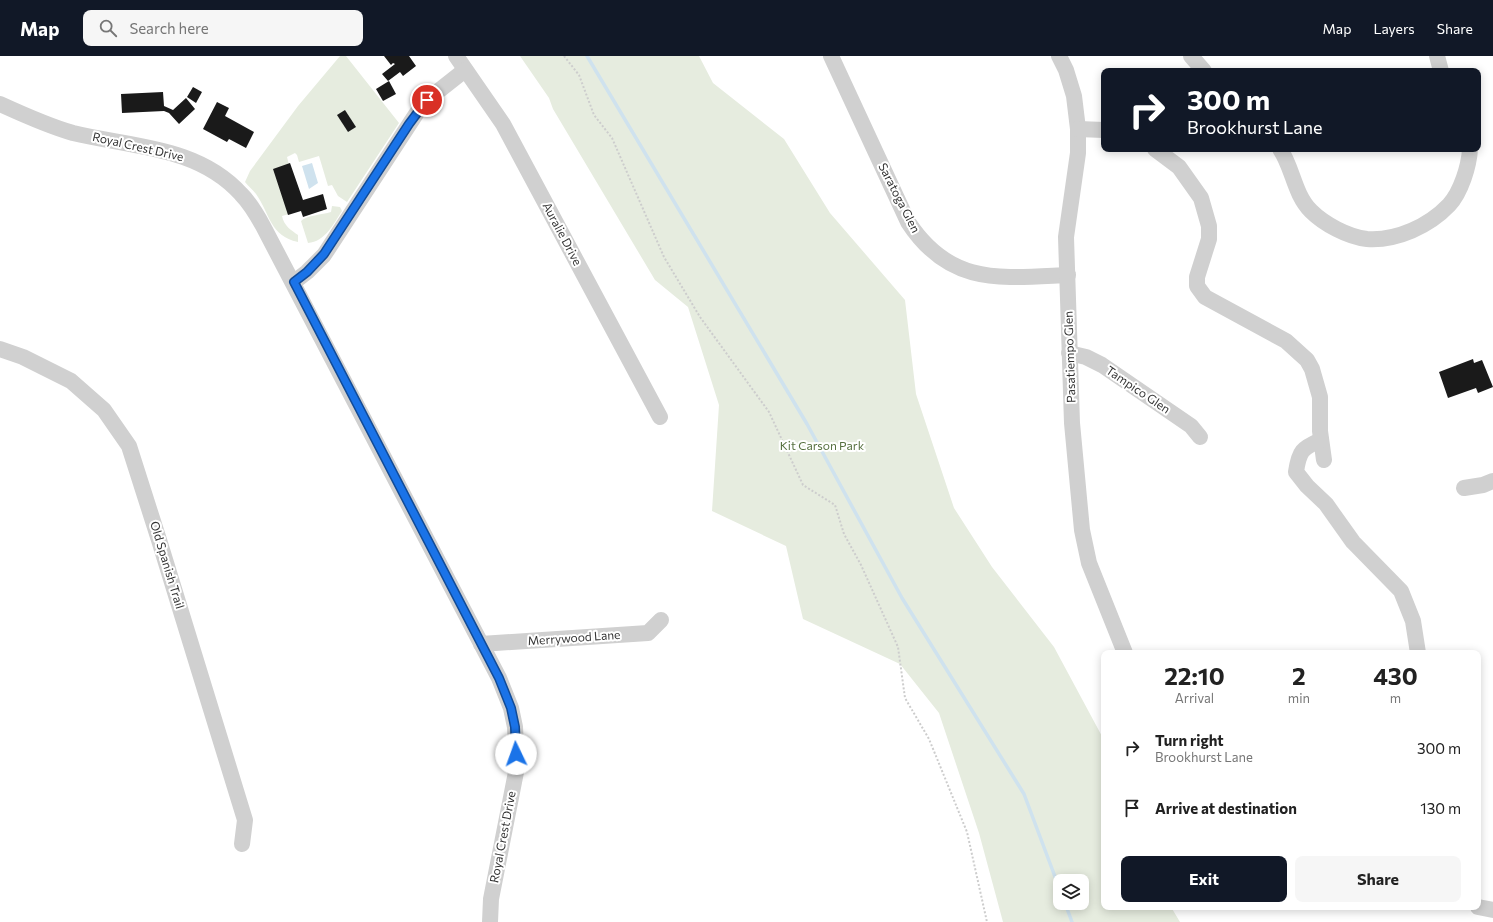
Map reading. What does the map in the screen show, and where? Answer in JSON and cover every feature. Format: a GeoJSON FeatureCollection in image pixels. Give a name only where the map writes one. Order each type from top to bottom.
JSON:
{"type":"FeatureCollection","features":[{"type":"Feature","properties":{"kind":"street","name":"Auralie Drive"},"geometry":{"type":"LineString","coordinates":[[456,56],[503,124],[660,417]]}},
{"type":"Feature","properties":{"kind":"street","name":"Saratoga Glen"},"geometry":{"type":"LineString","coordinates":[[831,56],[908,222],[918,238],[942,260],[954,266],[984,276],[1002,278],[1068,275]]}},
{"type":"Feature","properties":{"kind":"street","name":"Pasatiempo Glen"},"geometry":{"type":"LineString","coordinates":[[1059,56],[1066,70],[1074,96],[1078,129],[1078,153],[1066,237],[1072,423],[1082,530],[1089,562],[1124,650]]}},
{"type":"Feature","properties":{"kind":"street"},"geometry":{"type":"LineString","coordinates":[[1191,56],[1201,68]]}},
{"type":"Feature","properties":{"kind":"street"},"geometry":{"type":"LineString","coordinates":[[1437,56],[1440,68]]}},
{"type":"Feature","properties":{"kind":"street"},"geometry":{"type":"LineString","coordinates":[[294,282],[307,272],[324,254],[420,108],[427,100],[465,70]]}},
{"type":"Feature","properties":{"kind":"street","name":"Royal Crest Drive"},"geometry":{"type":"LineString","coordinates":[[0,104],[58,128],[87,136],[184,156],[208,167],[230,182],[251,206],[264,226],[499,678],[511,708],[515,727],[517,767],[490,899],[490,922]]}},
{"type":"Feature","properties":{"kind":"street"},"geometry":{"type":"LineString","coordinates":[[1078,129],[1101,130]]}},
{"type":"Feature","properties":{"kind":"street"},"geometry":{"type":"LineString","coordinates":[[1159,152],[1179,167],[1201,198],[1209,226],[1209,239],[1197,277],[1197,286],[1205,297],[1286,341],[1307,360],[1312,368],[1320,397],[1320,431],[1324,460]]}},
{"type":"Feature","properties":{"kind":"street"},"geometry":{"type":"LineString","coordinates":[[1282,152],[1294,183],[1310,210],[1336,230],[1366,239],[1386,238],[1422,226],[1449,204],[1464,179],[1469,152]]}},
{"type":"Feature","properties":{"kind":"street","name":"Old Spanish Trail"},"geometry":{"type":"LineString","coordinates":[[0,349],[23,357],[71,381],[104,410],[129,446],[245,820],[242,844]]}},
{"type":"Feature","properties":{"kind":"street","name":"Tampico Glen"},"geometry":{"type":"LineString","coordinates":[[1069,353],[1086,357],[1102,365],[1191,426],[1200,438]]}},
{"type":"Feature","properties":{"kind":"street"},"geometry":{"type":"LineString","coordinates":[[1321,440],[1306,447],[1298,456],[1296,472],[1307,486],[1326,504],[1353,542],[1401,591],[1413,620],[1418,650]]}},
{"type":"Feature","properties":{"kind":"street"},"geometry":{"type":"LineString","coordinates":[[1464,488],[1483,485],[1493,481]]}},
{"type":"Feature","properties":{"kind":"street","name":"Merrywood Lane"},"geometry":{"type":"LineString","coordinates":[[481,644],[648,633],[661,620]]}},
{"type":"Feature","properties":{"kind":"street"},"geometry":{"type":"LineString","coordinates":[[1481,908],[1493,910]]}},
{"type":"Feature","properties":{"kind":"path"},"geometry":{"type":"LineString","coordinates":[[564,56],[579,75],[594,115],[612,138],[664,257],[700,317],[769,412],[803,485],[835,505],[844,534],[861,565],[898,647],[905,698],[929,739],[967,832],[988,922]]}},
{"type":"Feature","properties":{"kind":"green space"},"geometry":{"type":"Polygon","coordinates":[[[340,56],[346,56],[399,123],[347,202],[338,196],[332,185],[328,186],[319,156],[299,162],[295,153],[287,157],[289,165],[289,214],[282,216],[286,225],[298,235],[298,242],[282,235],[276,229],[256,194],[245,182],[250,171],[298,106],[340,56]]]}},
{"type":"Feature","properties":{"kind":"green space","name":"Kit Carson Park"},"geometry":{"type":"Polygon","coordinates":[[[520,56],[699,56],[713,83],[784,139],[830,213],[905,300],[916,394],[954,508],[992,567],[1054,647],[1101,734],[1101,910],[1173,910],[1180,922],[1003,922],[979,833],[939,713],[900,664],[803,619],[786,546],[712,511],[719,405],[688,307],[655,280],[553,109],[549,98],[520,56]]]}},
{"type":"Feature","properties":{"kind":"green space"},"geometry":{"type":"Polygon","coordinates":[[[332,206],[340,207],[342,211],[336,221],[324,236],[314,242],[308,243],[301,221],[311,216],[331,212],[332,206]]]}},
{"type":"Feature","properties":{"kind":"water"},"geometry":{"type":"Polygon","coordinates":[[[312,163],[318,183],[309,189],[302,166],[312,163]]]}},
{"type":"Feature","properties":{"kind":"building"},"geometry":{"type":"Polygon","coordinates":[[[384,56],[409,56],[416,66],[403,76],[400,72],[388,81],[382,74],[395,64],[393,63],[391,65],[384,56]]]}},
{"type":"Feature","properties":{"kind":"building"},"geometry":{"type":"Polygon","coordinates":[[[389,81],[396,94],[383,101],[376,89],[389,81]]]}},
{"type":"Feature","properties":{"kind":"building"},"geometry":{"type":"Polygon","coordinates":[[[193,87],[202,92],[196,103],[187,97],[193,87]]]}},
{"type":"Feature","properties":{"kind":"building"},"geometry":{"type":"Polygon","coordinates":[[[163,92],[164,106],[173,110],[186,98],[195,109],[179,124],[169,113],[164,111],[122,113],[121,94],[163,92]]]}},
{"type":"Feature","properties":{"kind":"building"},"geometry":{"type":"Polygon","coordinates":[[[217,102],[229,108],[225,116],[254,132],[246,148],[229,139],[227,142],[203,129],[217,102]]]}},
{"type":"Feature","properties":{"kind":"building"},"geometry":{"type":"Polygon","coordinates":[[[345,110],[356,127],[348,132],[337,115],[345,110]]]}},
{"type":"Feature","properties":{"kind":"building"},"geometry":{"type":"Polygon","coordinates":[[[290,163],[303,200],[323,194],[327,209],[303,217],[301,211],[288,215],[273,169],[290,163]]]}},
{"type":"Feature","properties":{"kind":"building"},"geometry":{"type":"Polygon","coordinates":[[[1473,359],[1474,363],[1482,360],[1493,387],[1478,393],[1476,388],[1448,398],[1439,372],[1473,359]]]}},
{"type":"Feature","properties":{"kind":"waterway"},"geometry":{"type":"LineString","coordinates":[[587,56],[807,424],[902,598],[1024,794],[1054,874]]}},
{"type":"Feature","properties":{"kind":"waterway"},"geometry":{"type":"LineString","coordinates":[[1068,910],[1072,922]]}},
{"type":"Feature","properties":{"kind":"route"},"geometry":{"type":"LineString","coordinates":[[427,100],[409,124],[324,254],[315,265],[301,278],[294,282],[499,678],[511,708],[515,727],[516,754]]}}]}
